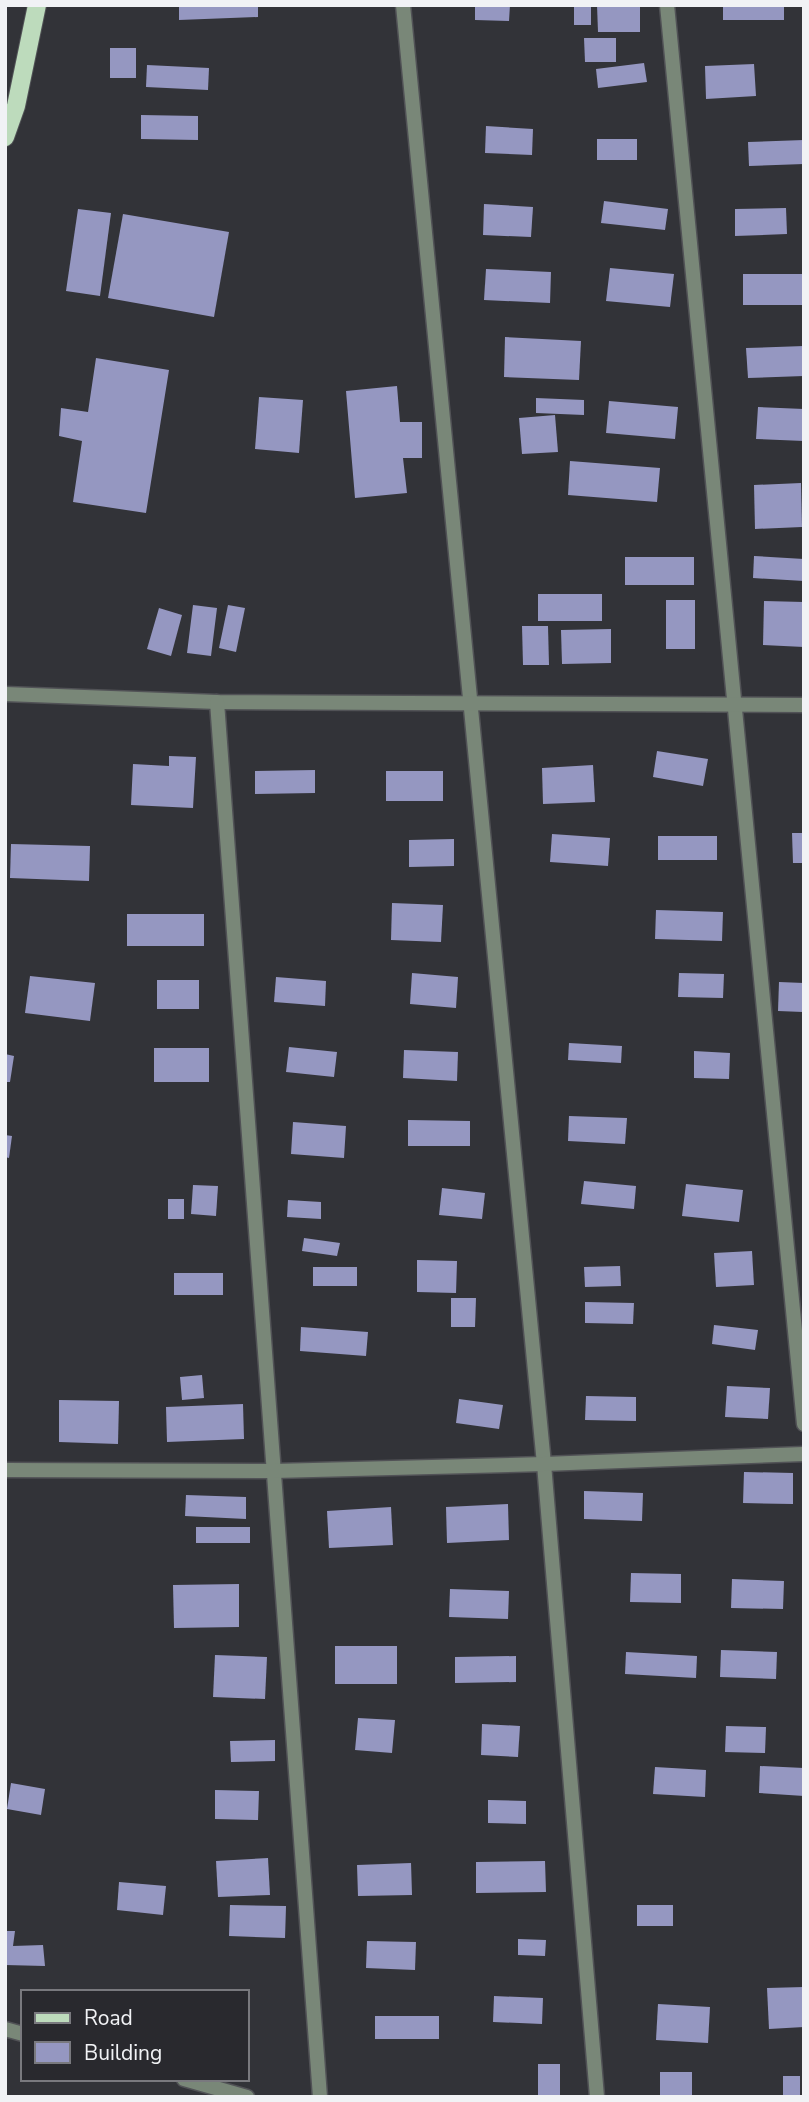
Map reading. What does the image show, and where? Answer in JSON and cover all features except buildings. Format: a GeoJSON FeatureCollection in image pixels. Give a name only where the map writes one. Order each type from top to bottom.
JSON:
{"type":"FeatureCollection","features":[{"type":"Feature","properties":{"kind":"main road"},"geometry":{"type":"LineString","coordinates":[[5,137],[16,106],[37,5]]}},
{"type":"Feature","properties":{"kind":"street"},"geometry":{"type":"LineString","coordinates":[[402,5],[544,1465],[597,2097]]}},
{"type":"Feature","properties":{"kind":"street"},"geometry":{"type":"LineString","coordinates":[[667,5],[804,1424]]}},
{"type":"Feature","properties":{"kind":"street"},"geometry":{"type":"LineString","coordinates":[[5,694],[217,702],[804,705]]}},
{"type":"Feature","properties":{"kind":"street"},"geometry":{"type":"LineString","coordinates":[[217,702],[320,2097]]}},
{"type":"Feature","properties":{"kind":"street"},"geometry":{"type":"LineString","coordinates":[[5,1470],[274,1471],[544,1465],[804,1454]]}},
{"type":"Feature","properties":{"kind":"street"},"geometry":{"type":"LineString","coordinates":[[191,2081],[247,2097]]}}]}
